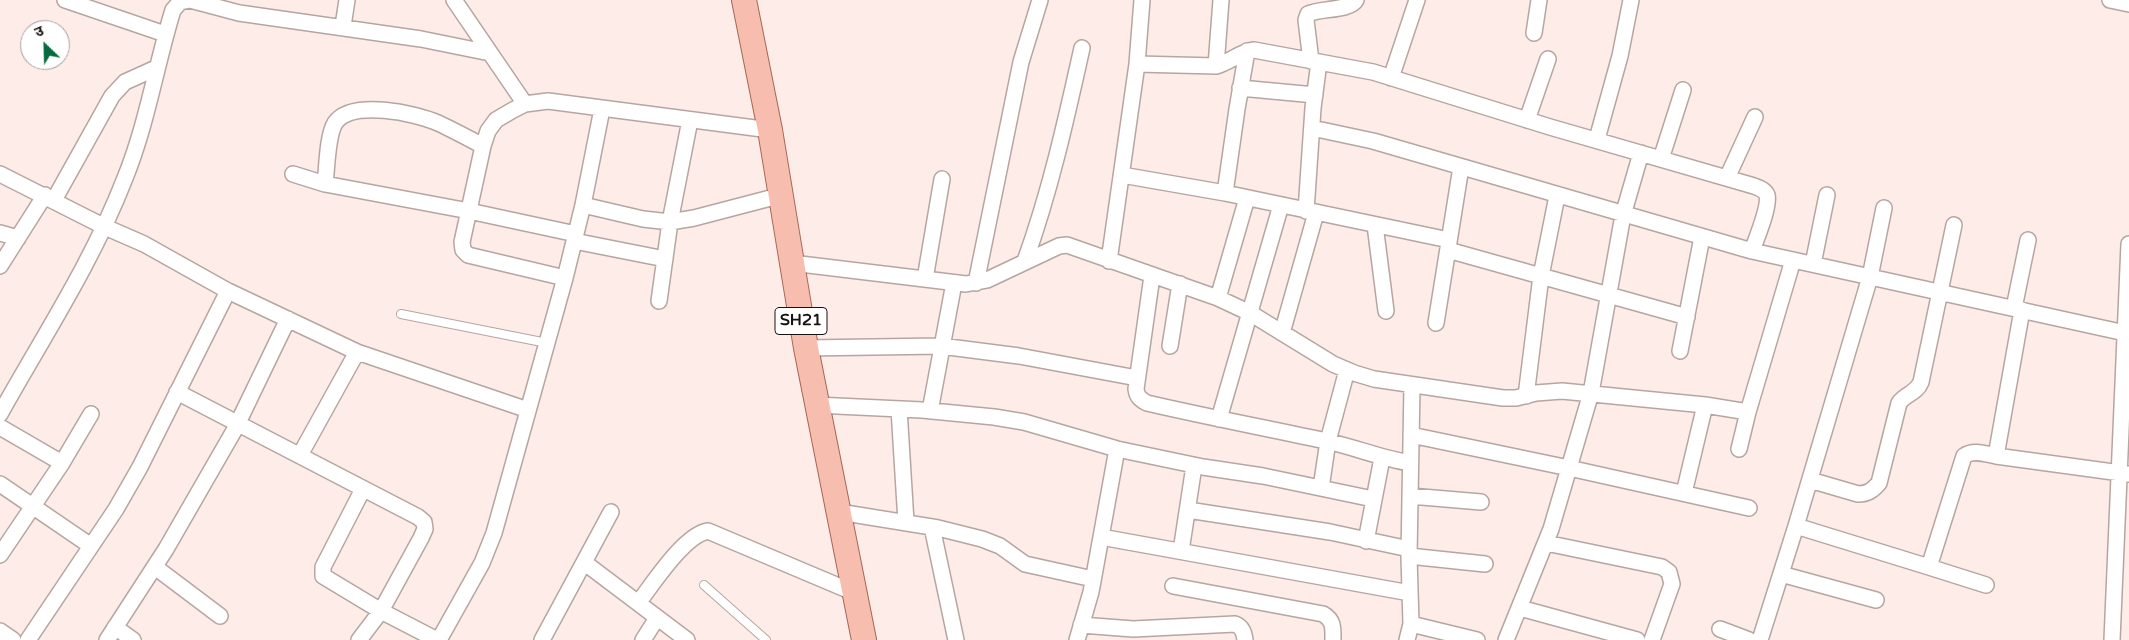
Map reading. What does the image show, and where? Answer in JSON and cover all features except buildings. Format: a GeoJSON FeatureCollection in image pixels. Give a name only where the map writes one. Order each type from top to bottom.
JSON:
{"type":"FeatureCollection","features":[{"type":"Feature","properties":{"kind":"main road","name":"SH21"},"geometry":{"type":"LineString","coordinates":[[744,0],[782,195],[816,405],[864,640]]}},
{"type":"Feature","properties":{"kind":"street"},"geometry":{"type":"LineString","coordinates":[[64,0],[165,34]]}},
{"type":"Feature","properties":{"kind":"street"},"geometry":{"type":"LineString","coordinates":[[343,26],[348,0]]}},
{"type":"Feature","properties":{"kind":"street"},"geometry":{"type":"LineString","coordinates":[[454,0],[525,104]]}},
{"type":"Feature","properties":{"kind":"street"},"geometry":{"type":"LineString","coordinates":[[976,282],[1021,62],[1040,0]]}},
{"type":"Feature","properties":{"kind":"street"},"geometry":{"type":"LineString","coordinates":[[1109,261],[1137,64],[1142,0]]}},
{"type":"Feature","properties":{"kind":"street"},"geometry":{"type":"LineString","coordinates":[[1216,66],[1221,0]]}},
{"type":"Feature","properties":{"kind":"street"},"geometry":{"type":"LineString","coordinates":[[1282,333],[1311,212],[1315,61],[1306,20],[1308,14],[1314,11],[1350,6],[1356,0]]}},
{"type":"Feature","properties":{"kind":"street"},"geometry":{"type":"LineString","coordinates":[[1390,78],[1417,0]]}},
{"type":"Feature","properties":{"kind":"street"},"geometry":{"type":"LineString","coordinates":[[1534,33],[1539,0]]}},
{"type":"Feature","properties":{"kind":"street"},"geometry":{"type":"LineString","coordinates":[[1597,139],[1620,56],[1631,0]]}},
{"type":"Feature","properties":{"kind":"street"},"geometry":{"type":"LineString","coordinates":[[2110,0],[2129,4]]}},
{"type":"Feature","properties":{"kind":"street"},"geometry":{"type":"LineString","coordinates":[[0,414],[105,227],[134,154],[165,34],[176,5],[185,1],[241,6],[421,39],[490,54]]}},
{"type":"Feature","properties":{"kind":"street"},"geometry":{"type":"LineString","coordinates":[[1025,262],[1042,214],[1055,168],[1082,48]]}},
{"type":"Feature","properties":{"kind":"street"},"geometry":{"type":"LineString","coordinates":[[1137,64],[1216,66],[1247,51],[1254,50],[1373,72],[1527,120],[1754,186],[1767,195],[1767,205],[1752,251]]}},
{"type":"Feature","properties":{"kind":"street"},"geometry":{"type":"LineString","coordinates":[[1225,193],[1247,51]]}},
{"type":"Feature","properties":{"kind":"street"},"geometry":{"type":"LineString","coordinates":[[1527,120],[1548,60]]}},
{"type":"Feature","properties":{"kind":"street"},"geometry":{"type":"LineString","coordinates":[[0,266],[18,238],[49,198],[112,96],[125,82],[156,68]]}},
{"type":"Feature","properties":{"kind":"street"},"geometry":{"type":"LineString","coordinates":[[1240,88],[1315,95]]}},
{"type":"Feature","properties":{"kind":"street"},"geometry":{"type":"LineString","coordinates":[[1661,159],[1683,90]]}},
{"type":"Feature","properties":{"kind":"street"},"geometry":{"type":"LineString","coordinates":[[565,278],[465,253],[462,242],[483,146],[488,131],[496,120],[525,104],[548,101],[770,130]]}},
{"type":"Feature","properties":{"kind":"street"},"geometry":{"type":"LineString","coordinates":[[363,489],[323,567],[322,573],[325,578],[381,611],[434,639],[476,574],[488,549],[565,278],[583,204],[602,109]]}},
{"type":"Feature","properties":{"kind":"street"},"geometry":{"type":"LineString","coordinates":[[325,184],[332,129],[342,117],[351,113],[380,111],[418,117],[437,123],[483,146]]}},
{"type":"Feature","properties":{"kind":"street"},"geometry":{"type":"LineString","coordinates":[[1727,178],[1754,116]]}},
{"type":"Feature","properties":{"kind":"street"},"geometry":{"type":"LineString","coordinates":[[659,300],[670,222],[690,120]]}},
{"type":"Feature","properties":{"kind":"street"},"geometry":{"type":"LineString","coordinates":[[1312,128],[1373,141],[1557,196],[1752,251],[2125,333]]}},
{"type":"Feature","properties":{"kind":"street"},"geometry":{"type":"LineString","coordinates":[[1506,640],[1546,543],[1591,393],[1623,215],[1641,153]]}},
{"type":"Feature","properties":{"kind":"street"},"geometry":{"type":"LineString","coordinates":[[1436,323],[1461,167]]}},
{"type":"Feature","properties":{"kind":"street"},"geometry":{"type":"LineString","coordinates":[[0,174],[105,227],[144,244],[228,291],[357,352],[528,410]]}},
{"type":"Feature","properties":{"kind":"street"},"geometry":{"type":"LineString","coordinates":[[293,174],[325,184],[469,211],[665,259]]}},
{"type":"Feature","properties":{"kind":"street"},"geometry":{"type":"LineString","coordinates":[[1122,175],[1225,193],[1374,225],[1449,245],[1541,276],[1687,317]]}},
{"type":"Feature","properties":{"kind":"street"},"geometry":{"type":"LineString","coordinates":[[925,279],[942,180]]}},
{"type":"Feature","properties":{"kind":"street"},"geometry":{"type":"LineString","coordinates":[[583,204],[643,219],[670,222],[694,218],[782,195]]}},
{"type":"Feature","properties":{"kind":"street"},"geometry":{"type":"LineString","coordinates":[[1813,264],[1827,195]]}},
{"type":"Feature","properties":{"kind":"street"},"geometry":{"type":"LineString","coordinates":[[1526,396],[1541,276],[1557,196]]}},
{"type":"Feature","properties":{"kind":"street"},"geometry":{"type":"LineString","coordinates":[[1218,298],[1247,198]]}},
{"type":"Feature","properties":{"kind":"street"},"geometry":{"type":"LineString","coordinates":[[1219,419],[1281,205]]}},
{"type":"Feature","properties":{"kind":"street"},"geometry":{"type":"LineString","coordinates":[[1760,640],[1870,277],[1884,208]]}},
{"type":"Feature","properties":{"kind":"street"},"geometry":{"type":"LineString","coordinates":[[1374,225],[1386,311]]}},
{"type":"Feature","properties":{"kind":"street"},"geometry":{"type":"LineString","coordinates":[[1810,480],[1858,494],[1866,494],[1879,484],[1902,398],[1918,388],[1921,382],[1954,225]]}},
{"type":"Feature","properties":{"kind":"street"},"geometry":{"type":"LineString","coordinates":[[0,233],[18,238]]}},
{"type":"Feature","properties":{"kind":"street"},"geometry":{"type":"LineString","coordinates":[[1680,352],[1702,237]]}},
{"type":"Feature","properties":{"kind":"street"},"geometry":{"type":"LineString","coordinates":[[1996,456],[2028,240]]}},
{"type":"Feature","properties":{"kind":"street"},"geometry":{"type":"LineString","coordinates":[[2112,640],[2122,555],[2125,333],[2129,244]]}},
{"type":"Feature","properties":{"kind":"street"},"geometry":{"type":"LineString","coordinates":[[792,263],[954,283],[976,282],[987,280],[1059,246],[1067,245],[1218,298],[1250,313],[1347,370],[1374,379],[1503,398],[1549,391],[1591,393],[1705,405],[1748,412]]}},
{"type":"Feature","properties":{"kind":"street"},"geometry":{"type":"LineString","coordinates":[[1739,449],[1748,412],[1793,260]]}},
{"type":"Feature","properties":{"kind":"street"},"geometry":{"type":"LineString","coordinates":[[1152,276],[1136,395],[1147,403],[1328,441],[1382,458],[1410,463]]}},
{"type":"Feature","properties":{"kind":"street"},"geometry":{"type":"LineString","coordinates":[[930,411],[954,283]]}},
{"type":"Feature","properties":{"kind":"street"},"geometry":{"type":"LineString","coordinates":[[1170,346],[1180,284]]}},
{"type":"Feature","properties":{"kind":"street"},"geometry":{"type":"LineString","coordinates":[[28,640],[91,546],[140,467],[228,291]]}},
{"type":"Feature","properties":{"kind":"street"},"geometry":{"type":"LineString","coordinates":[[107,640],[155,567],[238,423],[288,319]]}},
{"type":"Feature","properties":{"kind":"street"},"geometry":{"type":"LineString","coordinates":[[806,348],[941,346],[1019,356],[1137,378]]}},
{"type":"Feature","properties":{"kind":"street"},"geometry":{"type":"LineString","coordinates":[[300,455],[357,352]]}},
{"type":"Feature","properties":{"kind":"street"},"geometry":{"type":"LineString","coordinates":[[1321,488],[1328,441],[1347,370]]}},
{"type":"Feature","properties":{"kind":"street"},"geometry":{"type":"LineString","coordinates":[[1407,640],[1411,624],[1409,553],[1412,385]]}},
{"type":"Feature","properties":{"kind":"street"},"geometry":{"type":"LineString","coordinates":[[177,392],[418,517],[425,526],[421,538],[381,611],[359,640]]}},
{"type":"Feature","properties":{"kind":"street"},"geometry":{"type":"LineString","coordinates":[[816,405],[930,411],[1024,422],[1117,449],[1194,466],[1263,476],[1373,499]]}},
{"type":"Feature","properties":{"kind":"street"},"geometry":{"type":"LineString","coordinates":[[1684,493],[1705,405]]}},
{"type":"Feature","properties":{"kind":"street"},"geometry":{"type":"LineString","coordinates":[[899,409],[906,522]]}},
{"type":"Feature","properties":{"kind":"street"},"geometry":{"type":"LineString","coordinates":[[0,555],[62,463],[91,414]]}},
{"type":"Feature","properties":{"kind":"street"},"geometry":{"type":"LineString","coordinates":[[0,427],[62,463]]}},
{"type":"Feature","properties":{"kind":"street"},"geometry":{"type":"LineString","coordinates":[[1411,435],[1748,508]]}},
{"type":"Feature","properties":{"kind":"street"},"geometry":{"type":"LineString","coordinates":[[1077,640],[1093,579],[1117,449]]}},
{"type":"Feature","properties":{"kind":"street"},"geometry":{"type":"LineString","coordinates":[[1928,567],[1964,456],[1968,453],[1974,452],[2124,474]]}},
{"type":"Feature","properties":{"kind":"street"},"geometry":{"type":"LineString","coordinates":[[1366,540],[1382,458]]}},
{"type":"Feature","properties":{"kind":"street"},"geometry":{"type":"LineString","coordinates":[[1181,552],[1194,466]]}},
{"type":"Feature","properties":{"kind":"street"},"geometry":{"type":"LineString","coordinates":[[0,484],[91,546]]}},
{"type":"Feature","properties":{"kind":"street"},"geometry":{"type":"LineString","coordinates":[[1410,496],[1481,502]]}},
{"type":"Feature","properties":{"kind":"street"},"geometry":{"type":"LineString","coordinates":[[1188,510],[1322,531],[1366,540],[1409,553],[1485,564]]}},
{"type":"Feature","properties":{"kind":"street"},"geometry":{"type":"LineString","coordinates":[[542,640],[611,512]]}},
{"type":"Feature","properties":{"kind":"street"},"geometry":{"type":"LineString","coordinates":[[839,512],[932,526],[991,542],[1025,564],[1093,579]]}},
{"type":"Feature","properties":{"kind":"street"},"geometry":{"type":"LineString","coordinates":[[932,526],[956,640]]}},
{"type":"Feature","properties":{"kind":"street"},"geometry":{"type":"LineString","coordinates":[[1796,526],[1986,585]]}},
{"type":"Feature","properties":{"kind":"street"},"geometry":{"type":"LineString","coordinates":[[638,602],[682,548],[700,532],[708,531],[855,593]]}},
{"type":"Feature","properties":{"kind":"street"},"geometry":{"type":"LineString","coordinates":[[1101,537],[1410,593]]}},
{"type":"Feature","properties":{"kind":"street"},"geometry":{"type":"LineString","coordinates":[[1546,543],[1662,567],[1669,572],[1672,584],[1652,640]]}},
{"type":"Feature","properties":{"kind":"street"},"geometry":{"type":"LineString","coordinates":[[585,563],[687,640]]}},
{"type":"Feature","properties":{"kind":"street"},"geometry":{"type":"LineString","coordinates":[[155,567],[220,616]]}},
{"type":"Feature","properties":{"kind":"street"},"geometry":{"type":"LineString","coordinates":[[1781,574],[1876,600]]}},
{"type":"Feature","properties":{"kind":"street"},"geometry":{"type":"LineString","coordinates":[[1173,586],[1323,614],[1329,617],[1332,623],[1333,640]]}},
{"type":"Feature","properties":{"kind":"street"},"geometry":{"type":"LineString","coordinates":[[1520,608],[1637,640]]}},
{"type":"Feature","properties":{"kind":"street"},"geometry":{"type":"LineString","coordinates":[[643,640],[658,618]]}},
{"type":"Feature","properties":{"kind":"street"},"geometry":{"type":"LineString","coordinates":[[1081,625],[1142,629],[1235,624],[1240,626],[1244,632],[1245,640]]}},
{"type":"Feature","properties":{"kind":"street"},"geometry":{"type":"LineString","coordinates":[[1411,624],[1477,640]]}},
{"type":"Feature","properties":{"kind":"street"},"geometry":{"type":"LineString","coordinates":[[115,627],[133,640]]}},
{"type":"Feature","properties":{"kind":"street"},"geometry":{"type":"LineString","coordinates":[[1720,629],[1749,640]]}},
{"type":"Feature","properties":{"kind":"street"},"geometry":{"type":"LineString","coordinates":[[0,631],[13,640]]}},
{"type":"Feature","properties":{"kind":"lane"},"geometry":{"type":"LineString","coordinates":[[401,314],[547,343]]}},
{"type":"Feature","properties":{"kind":"lane"},"geometry":{"type":"LineString","coordinates":[[704,585],[766,640]]}}]}
